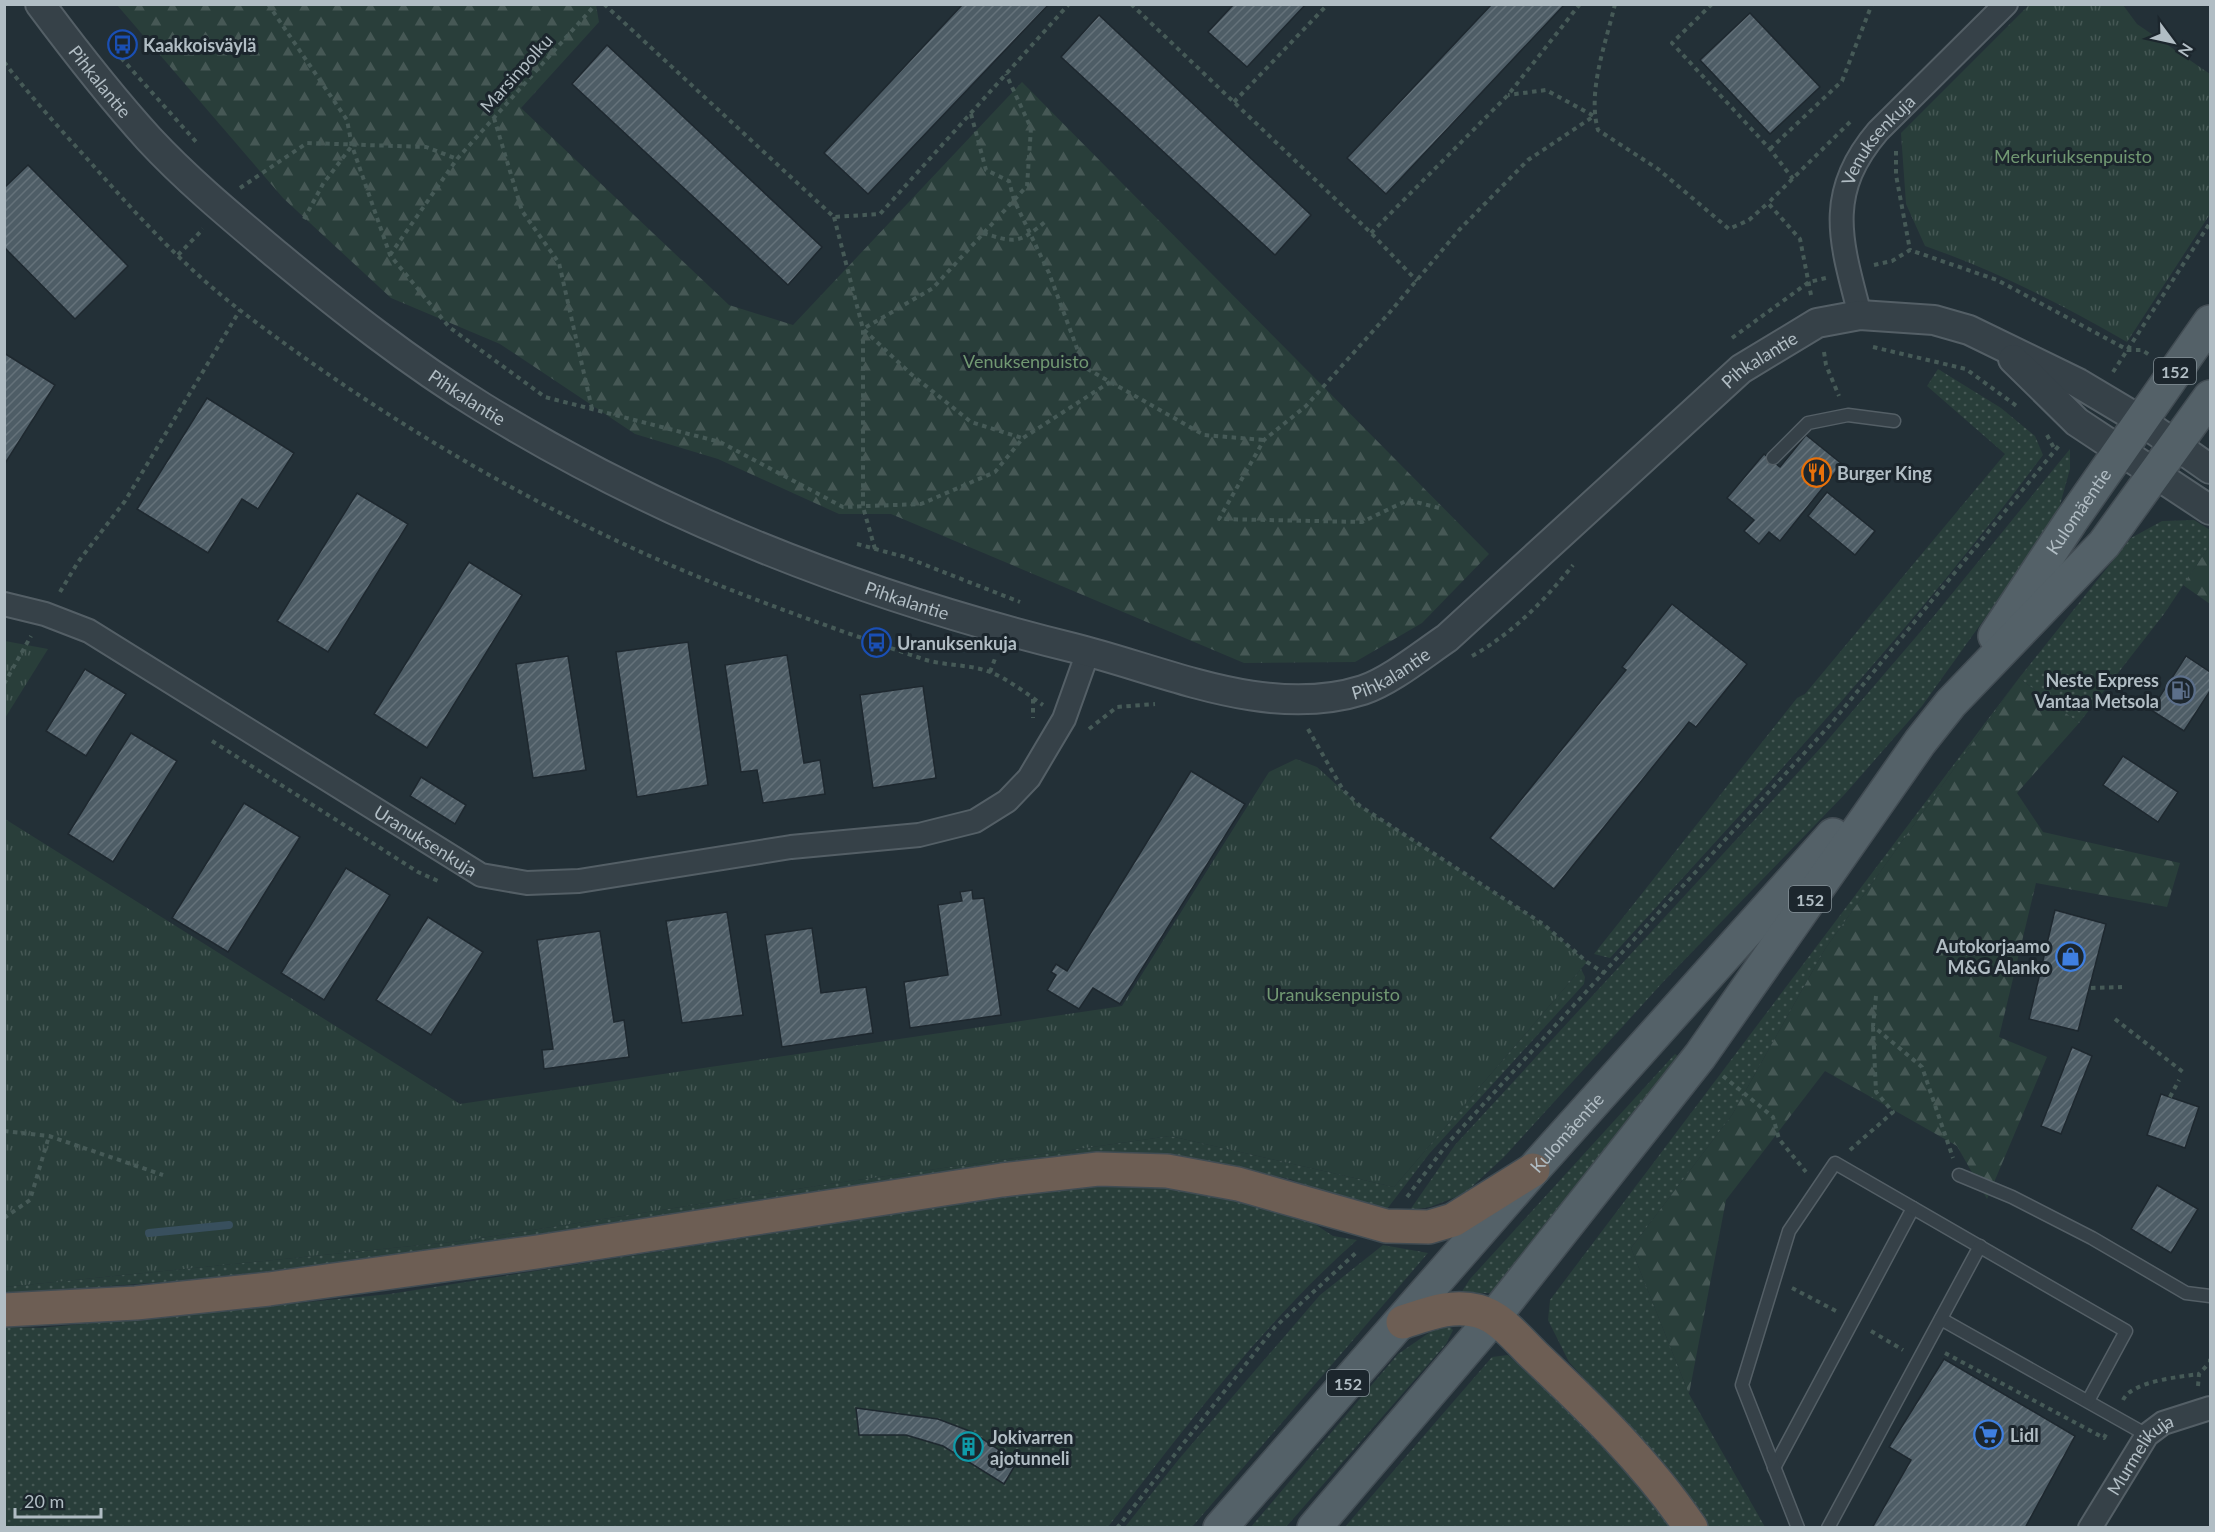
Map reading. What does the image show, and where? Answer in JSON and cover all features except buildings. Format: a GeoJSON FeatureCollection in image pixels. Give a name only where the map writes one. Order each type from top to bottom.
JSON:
{"type":"FeatureCollection","features":[{"type":"Feature","properties":{"kind":"highway"},"geometry":{"type":"LineString","coordinates":[[4,1310],[124,1304],[281,1288],[990,1182],[1098,1169],[1167,1171],[1238,1184],[1386,1226],[1429,1227],[1453,1220],[1533,1170]]}},
{"type":"Feature","properties":{"kind":"highway"},"geometry":{"type":"LineString","coordinates":[[1403,1322],[1444,1309],[1462,1308],[1494,1317],[1580,1398],[1631,1451],[1691,1527]]}},
{"type":"Feature","properties":{"kind":"main road","name":"Kulomäentie"},"geometry":{"type":"LineString","coordinates":[[1952,703],[2071,521],[2211,322]]}},
{"type":"Feature","properties":{"kind":"main road","name":"Kulomäentie"},"geometry":{"type":"LineString","coordinates":[[1314,1527],[1494,1317],[1700,1056],[1920,742],[1952,703],[2104,544],[2211,397]]}},
{"type":"Feature","properties":{"kind":"main road","name":"Kulomäentie"},"geometry":{"type":"LineString","coordinates":[[1221,1527],[1403,1322],[1533,1170],[1889,771],[1920,742]]}},
{"type":"Feature","properties":{"kind":"street","name":"Pihkalantie"},"geometry":{"type":"LineString","coordinates":[[40,4],[91,73],[151,141],[223,210],[347,314],[481,406],[622,485],[791,561],[1004,631],[1248,696],[1294,702],[1364,690],[1409,664],[1447,638],[1741,369],[1817,323],[1860,315],[1934,320],[1969,330],[2078,383],[2176,444]]}},
{"type":"Feature","properties":{"kind":"street","name":"Venuksenkuja"},"geometry":{"type":"LineString","coordinates":[[1860,315],[1849,272],[1840,216],[1843,190],[1858,153],[2006,4]]}},
{"type":"Feature","properties":{"kind":"street","name":"Pihkalantie"},"geometry":{"type":"LineString","coordinates":[[2002,347],[2063,410],[2120,451]]}},
{"type":"Feature","properties":{"kind":"street"},"geometry":{"type":"LineString","coordinates":[[2176,444],[2211,469]]}},
{"type":"Feature","properties":{"kind":"street"},"geometry":{"type":"LineString","coordinates":[[2120,451],[2211,510]]}},
{"type":"Feature","properties":{"kind":"street","name":"Uranuksenkuja"},"geometry":{"type":"LineString","coordinates":[[4,604],[45,614],[89,631],[481,875],[527,883],[579,881],[791,847],[919,835],[975,821],[1007,801],[1029,778],[1064,719],[1088,652]]}},
{"type":"Feature","properties":{"kind":"street","name":"Murmelikuja"},"geometry":{"type":"LineString","coordinates":[[2090,1527],[2147,1435],[2163,1423],[2211,1408]]}},
{"type":"Feature","properties":{"kind":"lane"},"geometry":{"type":"LineString","coordinates":[[1773,458],[1808,423],[1848,416],[1894,421]]}},
{"type":"Feature","properties":{"kind":"lane"},"geometry":{"type":"LineString","coordinates":[[1798,1527],[1742,1386],[1789,1231],[1835,1163],[2126,1331],[2088,1401]]}},
{"type":"Feature","properties":{"kind":"lane"},"geometry":{"type":"LineString","coordinates":[[1959,1175],[2012,1197],[2092,1238],[2186,1293],[2211,1296]]}},
{"type":"Feature","properties":{"kind":"lane"},"geometry":{"type":"LineString","coordinates":[[1774,1467],[1913,1208]]}},
{"type":"Feature","properties":{"kind":"lane"},"geometry":{"type":"LineString","coordinates":[[1828,1527],[1980,1246]]}},
{"type":"Feature","properties":{"kind":"lane"},"geometry":{"type":"LineString","coordinates":[[1941,1319],[2147,1435]]}},
{"type":"Feature","properties":{"kind":"path"},"geometry":{"type":"LineString","coordinates":[[268,4],[347,120],[352,146],[390,255],[449,327],[544,397],[720,442],[843,507],[863,507],[921,504],[995,472],[1023,438],[1110,382]]}},
{"type":"Feature","properties":{"kind":"path","name":"Marsinpolku"},"geometry":{"type":"LineString","coordinates":[[390,255],[457,159],[596,4]]}},
{"type":"Feature","properties":{"kind":"path"},"geometry":{"type":"LineString","coordinates":[[604,4],[834,217],[863,329],[863,507],[875,549]]}},
{"type":"Feature","properties":{"kind":"path"},"geometry":{"type":"LineString","coordinates":[[834,217],[880,214],[1069,4]]}},
{"type":"Feature","properties":{"kind":"path"},"geometry":{"type":"LineString","coordinates":[[1131,4],[1371,233],[1417,281]]}},
{"type":"Feature","properties":{"kind":"path"},"geometry":{"type":"LineString","coordinates":[[1234,102],[1328,4]]}},
{"type":"Feature","properties":{"kind":"path"},"geometry":{"type":"LineString","coordinates":[[1371,233],[1508,95],[1580,4]]}},
{"type":"Feature","properties":{"kind":"path"},"geometry":{"type":"LineString","coordinates":[[1615,4],[1598,76],[1594,116],[1598,130],[1658,169],[1729,229],[1749,220],[1818,153]]}},
{"type":"Feature","properties":{"kind":"path"},"geometry":{"type":"LineString","coordinates":[[1712,4],[1672,43],[1770,149],[1793,179]]}},
{"type":"Feature","properties":{"kind":"path"},"geometry":{"type":"LineString","coordinates":[[1770,149],[1842,81],[1872,4]]}},
{"type":"Feature","properties":{"kind":"path","name":"Pihkalantie"},"geometry":{"type":"LineString","coordinates":[[114,49],[201,148]]}},
{"type":"Feature","properties":{"kind":"path"},"geometry":{"type":"LineString","coordinates":[[4,62],[25,90],[138,216],[240,310],[377,408],[499,481],[618,542],[712,582],[876,643],[940,665],[990,672],[1064,719],[1089,729]]}},
{"type":"Feature","properties":{"kind":"path"},"geometry":{"type":"LineString","coordinates":[[863,329],[933,288],[1027,186],[1031,128],[1006,74]]}},
{"type":"Feature","properties":{"kind":"path"},"geometry":{"type":"LineString","coordinates":[[1508,95],[1546,90],[1594,116]]}},
{"type":"Feature","properties":{"kind":"path"},"geometry":{"type":"LineString","coordinates":[[970,114],[986,170],[1009,181],[1014,200],[1049,273],[1084,367],[1204,435],[1264,440]]}},
{"type":"Feature","properties":{"kind":"path"},"geometry":{"type":"LineString","coordinates":[[1440,508],[1408,500],[1362,522],[1219,519],[1264,440],[1306,406],[1460,229],[1528,160],[1594,116]]}},
{"type":"Feature","properties":{"kind":"path"},"geometry":{"type":"LineString","coordinates":[[494,118],[522,211],[559,263],[592,409]]}},
{"type":"Feature","properties":{"kind":"path"},"geometry":{"type":"LineString","coordinates":[[1878,131],[1896,150],[1896,175],[1910,250]]}},
{"type":"Feature","properties":{"kind":"path"},"geometry":{"type":"LineString","coordinates":[[234,178],[242,186],[307,143],[426,147],[457,159]]}},
{"type":"Feature","properties":{"kind":"path"},"geometry":{"type":"LineString","coordinates":[[304,219],[323,184],[352,146]]}},
{"type":"Feature","properties":{"kind":"path"},"geometry":{"type":"LineString","coordinates":[[1731,339],[1809,282],[1800,239],[1768,203]]}},
{"type":"Feature","properties":{"kind":"path"},"geometry":{"type":"LineString","coordinates":[[983,232],[1012,242],[1031,234],[1046,221]]}},
{"type":"Feature","properties":{"kind":"path"},"geometry":{"type":"LineString","coordinates":[[1910,250],[1997,280],[2128,350],[2211,223]]}},
{"type":"Feature","properties":{"kind":"path"},"geometry":{"type":"LineString","coordinates":[[1878,264],[1892,261],[1910,250]]}},
{"type":"Feature","properties":{"kind":"path"},"geometry":{"type":"LineString","coordinates":[[59,594],[78,562],[125,501],[240,310]]}},
{"type":"Feature","properties":{"kind":"path"},"geometry":{"type":"LineString","coordinates":[[863,329],[911,374],[971,422],[1023,438]]}},
{"type":"Feature","properties":{"kind":"path"},"geometry":{"type":"LineString","coordinates":[[1865,345],[1966,369],[2025,413]]}},
{"type":"Feature","properties":{"kind":"path"},"geometry":{"type":"LineString","coordinates":[[1816,355],[1834,350]]}},
{"type":"Feature","properties":{"kind":"path"},"geometry":{"type":"LineString","coordinates":[[1824,352],[1826,365],[1848,416]]}},
{"type":"Feature","properties":{"kind":"path"},"geometry":{"type":"LineString","coordinates":[[1117,1527],[1275,1327],[1386,1226],[1448,1143],[1830,725],[2055,450],[2045,430]]}},
{"type":"Feature","properties":{"kind":"path"},"geometry":{"type":"LineString","coordinates":[[857,544],[905,557],[1024,603]]}},
{"type":"Feature","properties":{"kind":"path"},"geometry":{"type":"LineString","coordinates":[[1463,661],[1492,645],[1545,600],[1579,557]]}},
{"type":"Feature","properties":{"kind":"path"},"geometry":{"type":"LineString","coordinates":[[48,591],[70,598]]}},
{"type":"Feature","properties":{"kind":"path"},"geometry":{"type":"LineString","coordinates":[[22,633],[41,639]]}},
{"type":"Feature","properties":{"kind":"path"},"geometry":{"type":"LineString","coordinates":[[4,684],[31,635]]}},
{"type":"Feature","properties":{"kind":"path"},"geometry":{"type":"LineString","coordinates":[[1033,698],[1034,728]]}},
{"type":"Feature","properties":{"kind":"path"},"geometry":{"type":"LineString","coordinates":[[1084,738],[1089,729],[1117,707],[1141,703],[1158,704]]}},
{"type":"Feature","properties":{"kind":"path"},"geometry":{"type":"LineString","coordinates":[[1298,729],[1319,727]]}},
{"type":"Feature","properties":{"kind":"path"},"geometry":{"type":"LineString","coordinates":[[1308,729],[1343,790],[1360,806],[1543,924],[1604,974]]}},
{"type":"Feature","properties":{"kind":"path"},"geometry":{"type":"LineString","coordinates":[[208,738],[418,872],[446,885]]}},
{"type":"Feature","properties":{"kind":"path"},"geometry":{"type":"LineString","coordinates":[[2091,988],[2122,987]]}},
{"type":"Feature","properties":{"kind":"path"},"geometry":{"type":"LineString","coordinates":[[1835,1163],[1893,1112],[1876,1092],[1873,1026],[1876,996]]}},
{"type":"Feature","properties":{"kind":"path"},"geometry":{"type":"LineString","coordinates":[[2115,1019],[2183,1072]]}},
{"type":"Feature","properties":{"kind":"path"},"geometry":{"type":"LineString","coordinates":[[1873,1026],[1922,1067],[1959,1175]]}},
{"type":"Feature","properties":{"kind":"path"},"geometry":{"type":"LineString","coordinates":[[1723,1076],[1773,1117],[1779,1139],[1817,1187]]}},
{"type":"Feature","properties":{"kind":"path"},"geometry":{"type":"LineString","coordinates":[[2170,1097],[2179,1080]]}},
{"type":"Feature","properties":{"kind":"path"},"geometry":{"type":"LineString","coordinates":[[4,1131],[49,1136],[163,1175]]}},
{"type":"Feature","properties":{"kind":"path"},"geometry":{"type":"LineString","coordinates":[[4,1218],[30,1200],[49,1136]]}},
{"type":"Feature","properties":{"kind":"green space","name":"Venuksenpuisto"},"geometry":{"type":"Polygon","coordinates":[[[117,5],[596,5],[599,22],[521,108],[729,305],[793,325],[1022,82],[1489,554],[1422,623],[1355,662],[1244,663],[891,514],[839,514],[718,459],[635,434],[500,344],[391,298],[283,198],[117,5]]]}},
{"type":"Feature","properties":{"kind":"green space","name":"Merkuriuksenpuisto"},"geometry":{"type":"Polygon","coordinates":[[[2029,5],[2123,5],[2137,24],[2210,74],[2210,214],[2127,342],[2028,289],[1978,266],[1925,246],[1906,204],[1901,133],[2029,5]]]}},
{"type":"Feature","properties":{"kind":"green space"},"geometry":{"type":"Polygon","coordinates":[[[1938,369],[2001,408],[2035,436],[2043,455],[1887,649],[1777,773],[1610,958],[1594,954],[1797,698],[1805,694],[2005,454],[1927,386],[1938,369]]]}},
{"type":"Feature","properties":{"kind":"green space"},"geometry":{"type":"Polygon","coordinates":[[[2070,449],[2070,469],[2056,519],[1922,706],[1844,795],[1664,981],[1504,1157],[1464,1194],[1430,1207],[1410,1210],[1455,1145],[1826,742],[1933,617],[2070,449]]]}},
{"type":"Feature","properties":{"kind":"green space"},"geometry":{"type":"Polygon","coordinates":[[[2194,520],[2210,530],[2210,545],[2164,614],[2079,723],[2019,678],[2131,538],[2162,521],[2194,520]]]}},
{"type":"Feature","properties":{"kind":"green space"},"geometry":{"type":"Polygon","coordinates":[[[2210,545],[2210,604],[2183,585],[2210,545]]]}},
{"type":"Feature","properties":{"kind":"green space"},"geometry":{"type":"Polygon","coordinates":[[[4,641],[48,649],[5,718],[4,641]]]}},
{"type":"Feature","properties":{"kind":"green space"},"geometry":{"type":"Polygon","coordinates":[[[2019,678],[1825,949],[1732,1115],[1631,1248],[1689,1394],[1765,1527],[1707,1527],[1672,1473],[1569,1362],[1548,1320],[1550,1300],[2019,678]]]}},
{"type":"Feature","properties":{"kind":"green space"},"geometry":{"type":"Polygon","coordinates":[[[2019,678],[2079,723],[2017,793],[2043,832],[2180,863],[2167,907],[2036,883],[1999,1037],[2047,1057],[1987,1199],[1957,1146],[1825,1071],[1726,1200],[1689,1394],[1631,1248],[1732,1115],[1825,949],[2019,678]]]}},
{"type":"Feature","properties":{"kind":"green space","name":"Uranuksenpuisto"},"geometry":{"type":"Polygon","coordinates":[[[1296,759],[1317,767],[1360,806],[1543,924],[1587,962],[1394,1187],[1170,1136],[829,1184],[461,1241],[5,1287],[5,819],[460,1104],[1122,1006],[1269,772],[1296,759]]]}},
{"type":"Feature","properties":{"kind":"green space"},"geometry":{"type":"Polygon","coordinates":[[[1581,969],[1585,977],[1584,984],[1429,1154],[1387,1209],[1325,1193],[1290,1179],[1160,1153],[1055,1161],[335,1264],[177,1281],[5,1294],[5,1287],[461,1241],[829,1184],[1170,1136],[1394,1187],[1581,969]]]}},
{"type":"Feature","properties":{"kind":"green space"},"geometry":{"type":"Polygon","coordinates":[[[1675,1054],[1679,1057],[1517,1266],[1490,1293],[1461,1293],[1470,1279],[1675,1054]]]}},
{"type":"Feature","properties":{"kind":"green space"},"geometry":{"type":"Polygon","coordinates":[[[1169,1181],[1307,1219],[1333,1236],[1357,1240],[1322,1273],[1257,1342],[1108,1527],[5,1528],[5,1327],[40,1328],[390,1294],[1039,1191],[1169,1181]]]}},
{"type":"Feature","properties":{"kind":"green space"},"geometry":{"type":"Polygon","coordinates":[[[1383,1245],[1428,1253],[1192,1527],[1125,1527],[1179,1459],[1320,1295],[1383,1245]]]}},
{"type":"Feature","properties":{"kind":"green space"},"geometry":{"type":"Polygon","coordinates":[[[1448,1325],[1453,1330],[1446,1344],[1286,1527],[1250,1528],[1398,1354],[1436,1328],[1448,1325]]]}},
{"type":"Feature","properties":{"kind":"green space"},"geometry":{"type":"Polygon","coordinates":[[[1508,1355],[1557,1400],[1660,1508],[1673,1528],[1344,1528],[1492,1357],[1508,1355]]]}},
{"type":"Feature","properties":{"kind":"waterway"},"geometry":{"type":"LineString","coordinates":[[149,1233],[229,1225]]}},
{"type":"Feature","properties":{"kind":"place","name":"Kaakkoisväylä"},"geometry":{"type":"Point","coordinates":[122,45]}},
{"type":"Feature","properties":{"kind":"place","name":"Burger King"},"geometry":{"type":"Point","coordinates":[1816,473]}},
{"type":"Feature","properties":{"kind":"place","name":"Uranuksenkuja"},"geometry":{"type":"Point","coordinates":[876,643]}},
{"type":"Feature","properties":{"kind":"place","name":"Neste Express Vantaa Metsola"},"geometry":{"type":"Point","coordinates":[2180,690]}},
{"type":"Feature","properties":{"kind":"place","name":"Autokorjaamo M&G Alanko"},"geometry":{"type":"Point","coordinates":[2071,956]}},
{"type":"Feature","properties":{"kind":"place","name":"Lidl"},"geometry":{"type":"Point","coordinates":[1989,1435]}},
{"type":"Feature","properties":{"kind":"place","name":"Jokivarren ajotunneli"},"geometry":{"type":"Point","coordinates":[969,1447]}}]}
